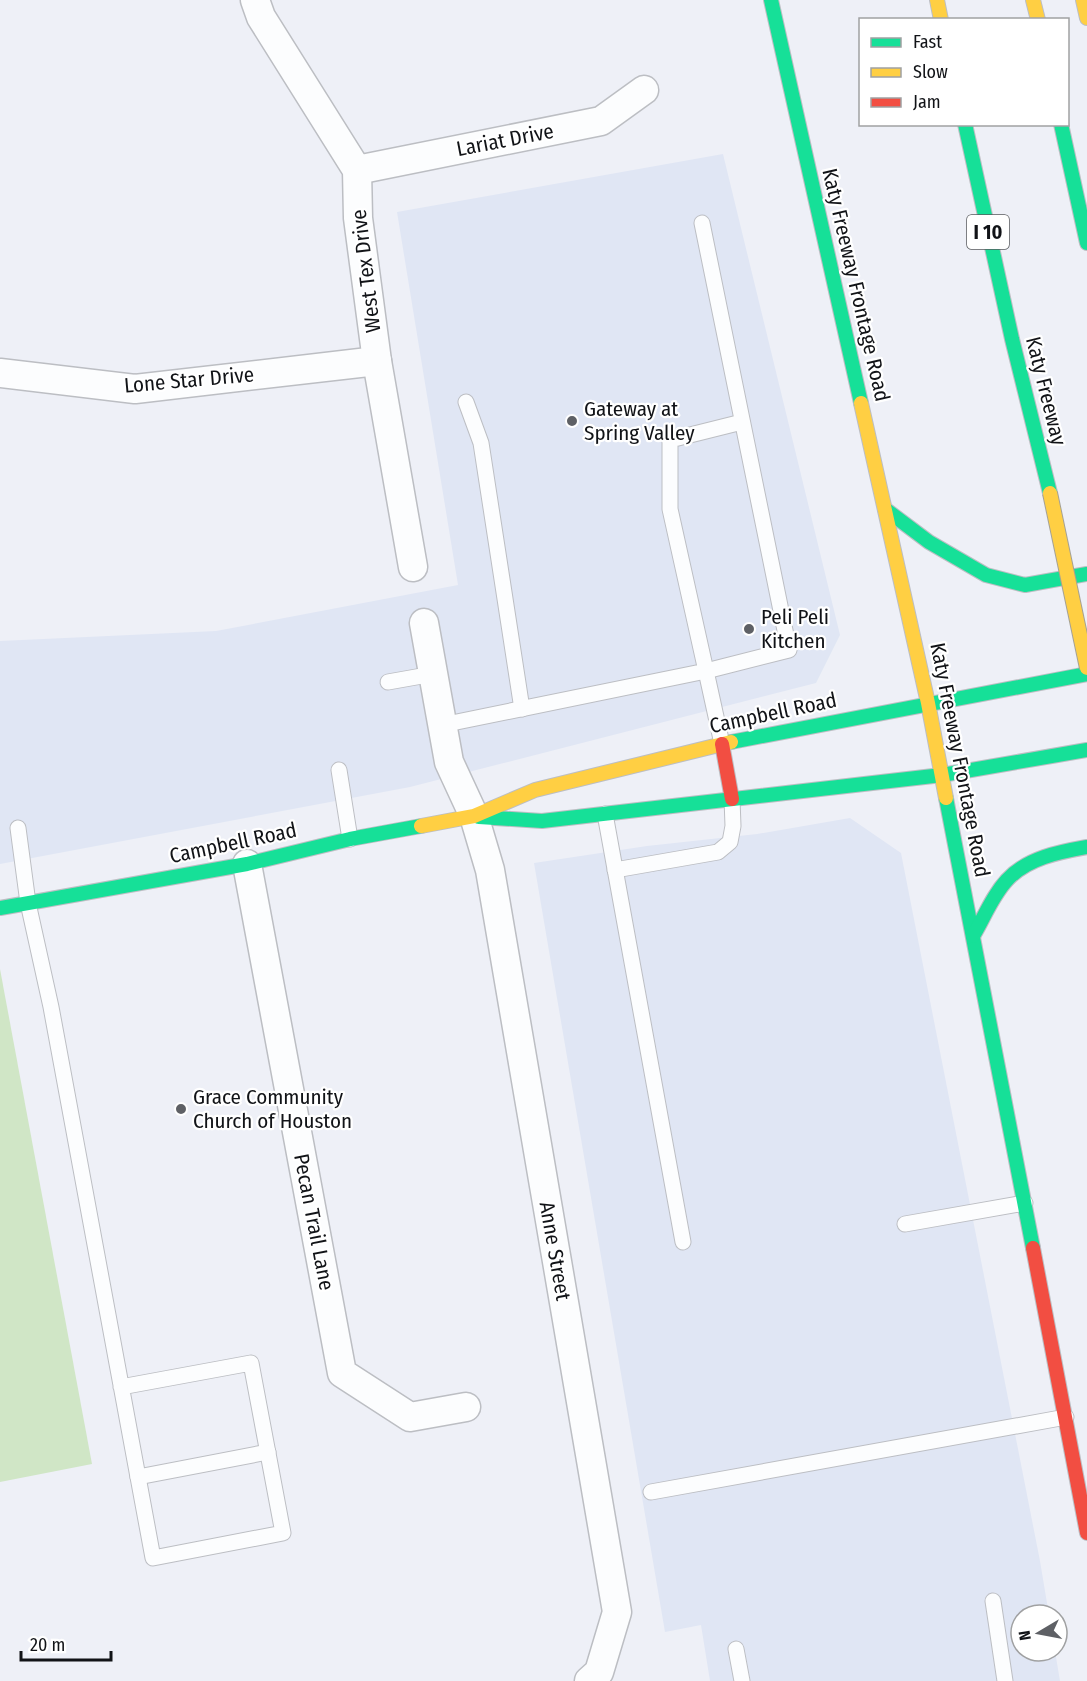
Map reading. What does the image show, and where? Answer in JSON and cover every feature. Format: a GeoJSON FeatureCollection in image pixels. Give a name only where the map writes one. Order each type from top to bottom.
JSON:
{"type":"FeatureCollection","features":[{"type":"Feature","properties":{"kind":"main road","name":"Katy Freeway Frontage Road"},"geometry":{"type":"LineString","coordinates":[[771,0],[928,703],[1087,1533]]}},
{"type":"Feature","properties":{"kind":"main road"},"geometry":{"type":"LineString","coordinates":[[937,0],[941,18]]}},
{"type":"Feature","properties":{"kind":"main road"},"geometry":{"type":"LineString","coordinates":[[1033,0],[1038,18]]}},
{"type":"Feature","properties":{"kind":"main road"},"geometry":{"type":"LineString","coordinates":[[1083,0],[1087,18]]}},
{"type":"Feature","properties":{"kind":"main road","name":"Katy Freeway"},"geometry":{"type":"LineString","coordinates":[[964,126],[1012,339],[1050,493],[1087,668]]}},
{"type":"Feature","properties":{"kind":"main road"},"geometry":{"type":"LineString","coordinates":[[1061,126],[1087,243]]}},
{"type":"Feature","properties":{"kind":"main road"},"geometry":{"type":"LineString","coordinates":[[885,509],[930,542],[986,575],[1025,585],[1087,574]]}},
{"type":"Feature","properties":{"kind":"main road","name":"Campbell Road"},"geometry":{"type":"LineString","coordinates":[[0,908],[246,864],[350,838],[474,816],[535,790],[723,744],[1087,674]]}},
{"type":"Feature","properties":{"kind":"main road"},"geometry":{"type":"LineString","coordinates":[[723,744],[732,799]]}},
{"type":"Feature","properties":{"kind":"main road","name":"Campbell Road"},"geometry":{"type":"LineString","coordinates":[[474,816],[542,821],[942,775],[1087,750]]}},
{"type":"Feature","properties":{"kind":"main road"},"geometry":{"type":"LineString","coordinates":[[973,936],[1007,880],[1026,866],[1058,852],[1087,847]]}},
{"type":"Feature","properties":{"kind":"street"},"geometry":{"type":"LineString","coordinates":[[255,0],[261,16],[357,170]]}},
{"type":"Feature","properties":{"kind":"street","name":"Lariat Drive"},"geometry":{"type":"LineString","coordinates":[[357,170],[602,121],[644,90]]}},
{"type":"Feature","properties":{"kind":"street","name":"West Tex Drive"},"geometry":{"type":"LineString","coordinates":[[357,170],[358,218],[377,360],[413,567]]}},
{"type":"Feature","properties":{"kind":"street","name":"Lone Star Drive"},"geometry":{"type":"LineString","coordinates":[[0,373],[135,389],[377,360]]}},
{"type":"Feature","properties":{"kind":"street"},"geometry":{"type":"LineString","coordinates":[[424,622],[449,762],[474,816]]}},
{"type":"Feature","properties":{"kind":"street","name":"Anne Street"},"geometry":{"type":"LineString","coordinates":[[474,816],[490,870],[617,1612],[599,1672],[589,1681]]}},
{"type":"Feature","properties":{"kind":"street","name":"Pecan Trail Lane"},"geometry":{"type":"LineString","coordinates":[[246,864],[342,1373],[410,1417],[466,1407]]}},
{"type":"Feature","properties":{"kind":"lane"},"geometry":{"type":"LineString","coordinates":[[442,725],[706,671],[789,650],[702,223]]}},
{"type":"Feature","properties":{"kind":"lane"},"geometry":{"type":"LineString","coordinates":[[466,402],[481,443],[522,709]]}},
{"type":"Feature","properties":{"kind":"lane"},"geometry":{"type":"LineString","coordinates":[[723,744],[670,509],[670,440],[742,422]]}},
{"type":"Feature","properties":{"kind":"lane"},"geometry":{"type":"LineString","coordinates":[[388,682],[433,674]]}},
{"type":"Feature","properties":{"kind":"lane"},"geometry":{"type":"LineString","coordinates":[[339,770],[350,838]]}},
{"type":"Feature","properties":{"kind":"lane"},"geometry":{"type":"LineString","coordinates":[[615,870],[718,852],[730,842],[733,826],[732,799]]}},
{"type":"Feature","properties":{"kind":"lane"},"geometry":{"type":"LineString","coordinates":[[605,814],[683,1242]]}},
{"type":"Feature","properties":{"kind":"lane"},"geometry":{"type":"LineString","coordinates":[[18,828],[28,903],[51,1007],[121,1387],[153,1558],[283,1533],[251,1363],[121,1387]]}},
{"type":"Feature","properties":{"kind":"lane"},"geometry":{"type":"LineString","coordinates":[[904,1224],[1025,1203]]}},
{"type":"Feature","properties":{"kind":"lane"},"geometry":{"type":"LineString","coordinates":[[651,1492],[1066,1417]]}},
{"type":"Feature","properties":{"kind":"lane"},"geometry":{"type":"LineString","coordinates":[[138,1477],[268,1452]]}},
{"type":"Feature","properties":{"kind":"lane"},"geometry":{"type":"LineString","coordinates":[[993,1601],[1005,1681]]}},
{"type":"Feature","properties":{"kind":"lane"},"geometry":{"type":"LineString","coordinates":[[736,1649],[742,1681]]}},
{"type":"Feature","properties":{"kind":"shaded area"},"geometry":{"type":"Polygon","coordinates":[[[723,154],[840,635],[816,683],[410,787],[0,864],[0,641],[216,631],[458,585],[397,212],[723,154]]]}},
{"type":"Feature","properties":{"kind":"shaded area"},"geometry":{"type":"Polygon","coordinates":[[[850,818],[901,853],[1047,1603],[1009,1603],[1009,1663],[1057,1663],[1060,1681],[710,1681],[701,1625],[665,1632],[534,863],[647,846],[757,834],[850,818]]]}},
{"type":"Feature","properties":{"kind":"green space"},"geometry":{"type":"Polygon","coordinates":[[[0,969],[92,1464],[0,1482],[0,969]]]}},
{"type":"Feature","properties":{"kind":"traffic: fast"},"geometry":{"type":"LineString","coordinates":[[771,0],[861,403]]}},
{"type":"Feature","properties":{"kind":"traffic: fast"},"geometry":{"type":"LineString","coordinates":[[965,126],[1012,339],[1050,493]]}},
{"type":"Feature","properties":{"kind":"traffic: fast"},"geometry":{"type":"LineString","coordinates":[[1061,126],[1087,243]]}},
{"type":"Feature","properties":{"kind":"traffic: fast"},"geometry":{"type":"LineString","coordinates":[[885,509],[929,542],[986,575],[1025,585],[1087,574]]}},
{"type":"Feature","properties":{"kind":"traffic: fast"},"geometry":{"type":"LineString","coordinates":[[731,742],[1087,674]]}},
{"type":"Feature","properties":{"kind":"traffic: fast"},"geometry":{"type":"LineString","coordinates":[[479,817],[542,821],[942,775],[1087,750]]}},
{"type":"Feature","properties":{"kind":"traffic: fast"},"geometry":{"type":"LineString","coordinates":[[946,798],[1033,1248]]}},
{"type":"Feature","properties":{"kind":"traffic: fast"},"geometry":{"type":"LineString","coordinates":[[0,908],[247,864],[350,839],[421,826]]}},
{"type":"Feature","properties":{"kind":"traffic: fast"},"geometry":{"type":"LineString","coordinates":[[973,936],[997,893],[1015,872],[1044,857],[1087,847]]}},
{"type":"Feature","properties":{"kind":"traffic: slow"},"geometry":{"type":"LineString","coordinates":[[937,0],[941,18]]}},
{"type":"Feature","properties":{"kind":"traffic: slow"},"geometry":{"type":"LineString","coordinates":[[1033,0],[1038,18]]}},
{"type":"Feature","properties":{"kind":"traffic: slow"},"geometry":{"type":"LineString","coordinates":[[1083,0],[1087,18]]}},
{"type":"Feature","properties":{"kind":"traffic: slow"},"geometry":{"type":"LineString","coordinates":[[861,403],[928,703],[946,798]]}},
{"type":"Feature","properties":{"kind":"traffic: slow"},"geometry":{"type":"LineString","coordinates":[[1050,493],[1087,668]]}},
{"type":"Feature","properties":{"kind":"traffic: slow"},"geometry":{"type":"LineString","coordinates":[[421,826],[474,816],[535,790],[731,742]]}},
{"type":"Feature","properties":{"kind":"traffic: jam"},"geometry":{"type":"LineString","coordinates":[[722,744],[732,799]]}},
{"type":"Feature","properties":{"kind":"traffic: jam"},"geometry":{"type":"LineString","coordinates":[[1033,1248],[1087,1533]]}},
{"type":"Feature","properties":{"kind":"place","name":"Gateway at Spring Valley"},"geometry":{"type":"Point","coordinates":[572,421]}},
{"type":"Feature","properties":{"kind":"place","name":"Peli Peli Kitchen"},"geometry":{"type":"Point","coordinates":[749,629]}},
{"type":"Feature","properties":{"kind":"place","name":"Grace Community Church of Houston"},"geometry":{"type":"Point","coordinates":[181,1109]}}]}
